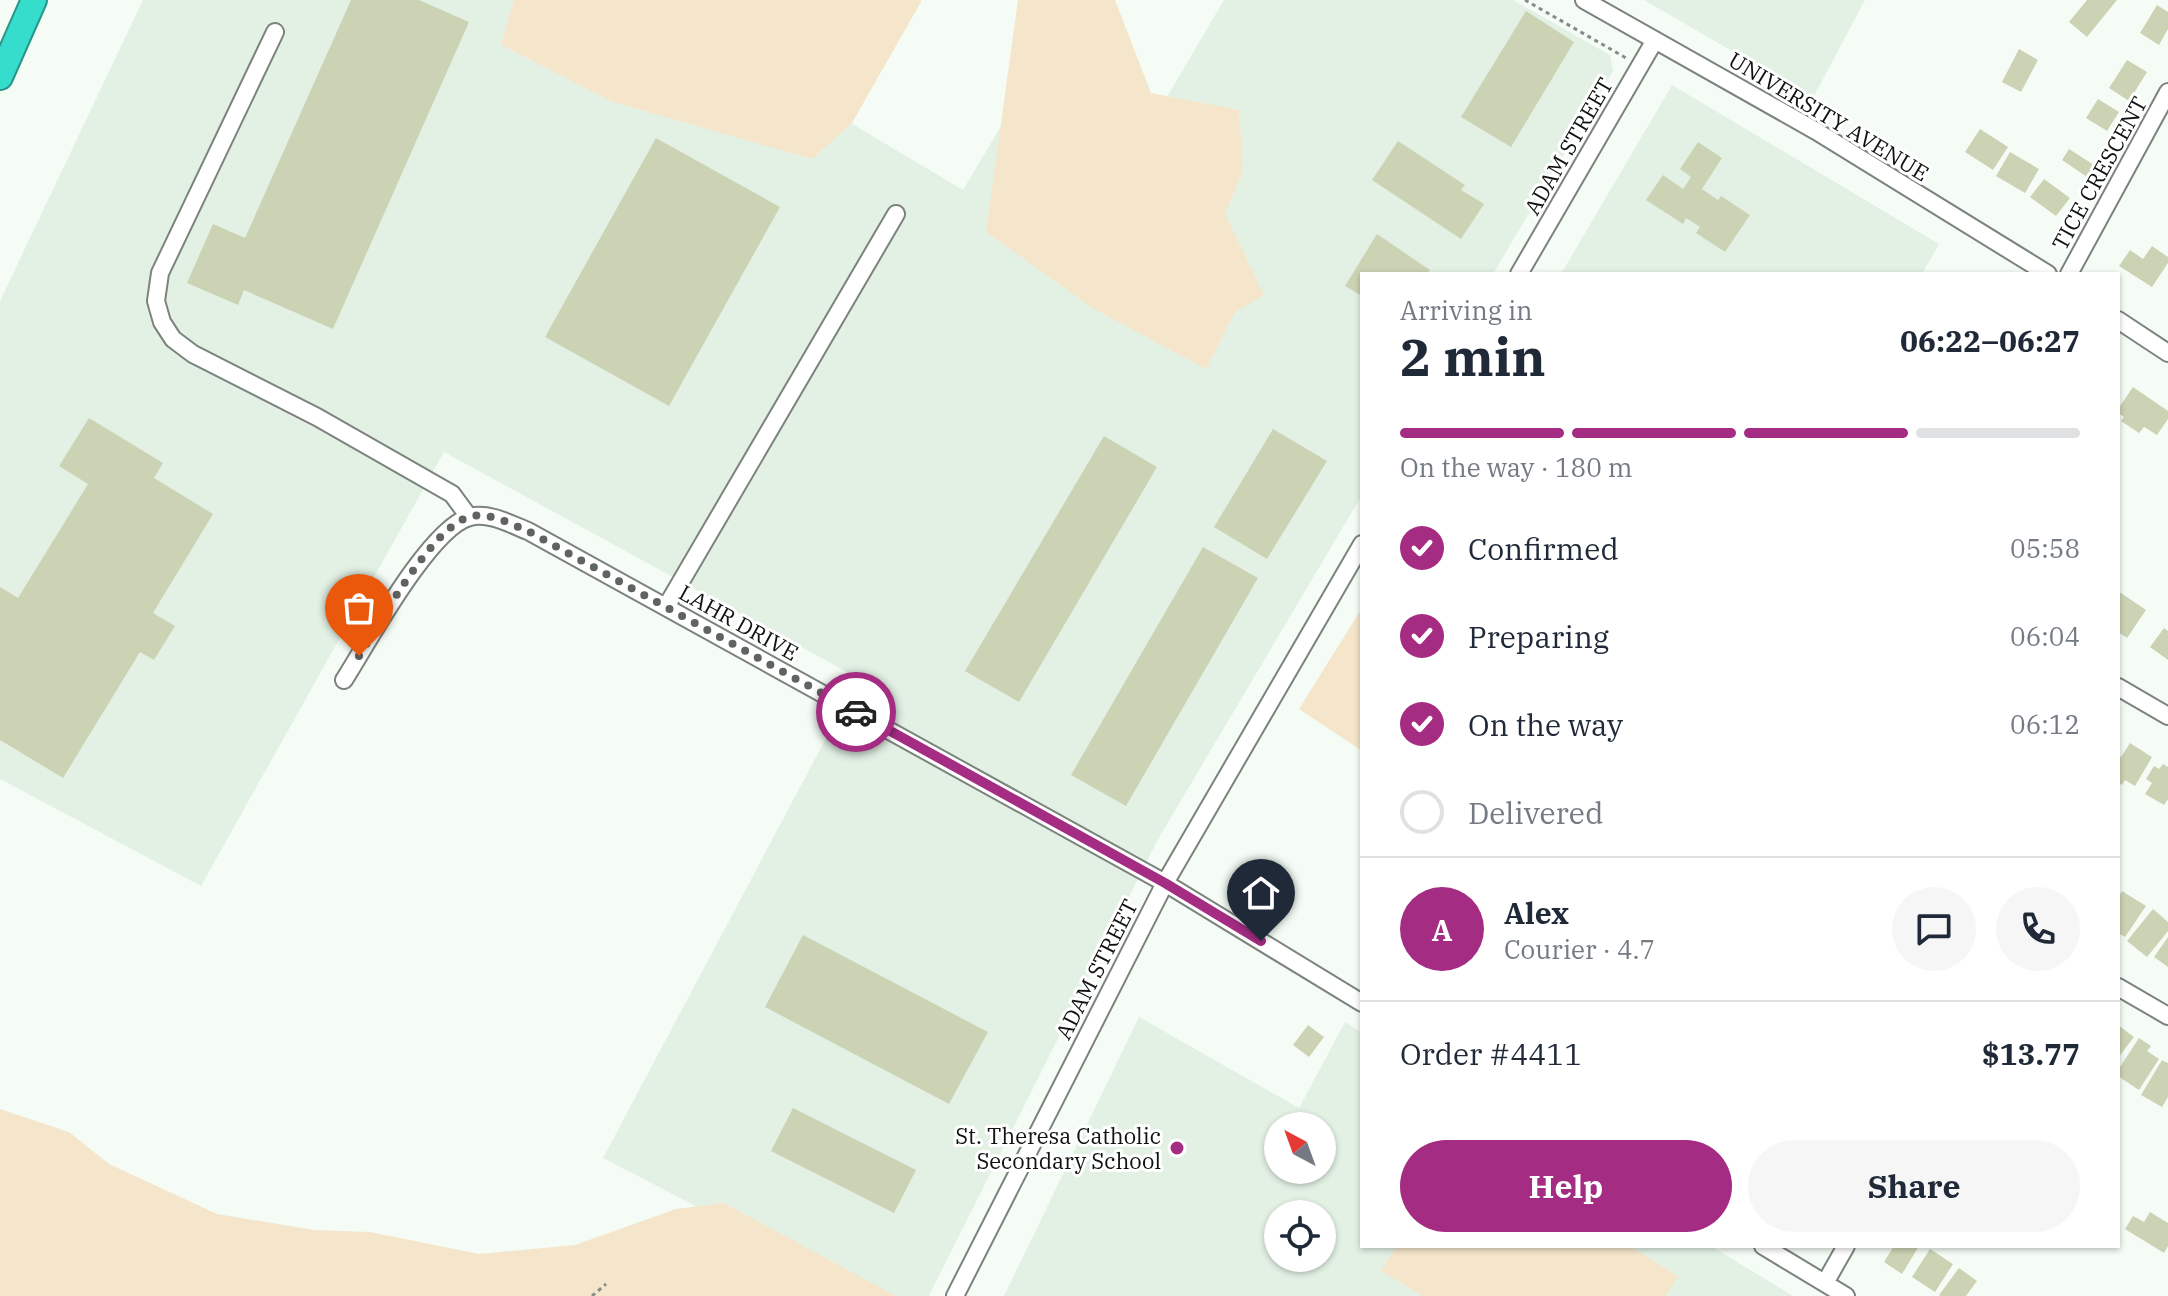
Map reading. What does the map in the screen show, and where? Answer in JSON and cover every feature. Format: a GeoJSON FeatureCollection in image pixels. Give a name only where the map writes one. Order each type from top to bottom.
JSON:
{"type":"FeatureCollection","features":[{"type":"Feature","properties":{"kind":"highway"},"geometry":{"type":"LineString","coordinates":[[0,77],[34,0]]}},
{"type":"Feature","properties":{"kind":"street","name":"UNIVERSITY AVENUE"},"geometry":{"type":"LineString","coordinates":[[1584,0],[1816,131],[2045,272]]}},
{"type":"Feature","properties":{"kind":"street"},"geometry":{"type":"LineString","coordinates":[[275,32],[160,273],[156,301],[162,322],[173,339],[193,354],[317,417],[452,494],[469,517],[454,525],[424,555],[344,680]]}},
{"type":"Feature","properties":{"kind":"street","name":"ADAM STREET"},"geometry":{"type":"LineString","coordinates":[[1520,272],[1655,40]]}},
{"type":"Feature","properties":{"kind":"street","name":"TICE CRESCENT"},"geometry":{"type":"LineString","coordinates":[[2070,272],[2168,92]]}},
{"type":"Feature","properties":{"kind":"street"},"geometry":{"type":"LineString","coordinates":[[666,607],[896,214]]}},
{"type":"Feature","properties":{"kind":"street"},"geometry":{"type":"LineString","coordinates":[[2120,321],[2168,353]]}},
{"type":"Feature","properties":{"kind":"street","name":"LAHR DRIVE"},"geometry":{"type":"LineString","coordinates":[[469,517],[487,516],[528,531],[1165,883],[1360,1002]]}},
{"type":"Feature","properties":{"kind":"street","name":"ADAM STREET"},"geometry":{"type":"LineString","coordinates":[[955,1296],[1165,883],[1360,547]]}},
{"type":"Feature","properties":{"kind":"street"},"geometry":{"type":"LineString","coordinates":[[2120,688],[2168,716]]}},
{"type":"Feature","properties":{"kind":"street"},"geometry":{"type":"LineString","coordinates":[[2120,988],[2168,1016]]}},
{"type":"Feature","properties":{"kind":"street"},"geometry":{"type":"LineString","coordinates":[[1766,1248],[1846,1296]]}},
{"type":"Feature","properties":{"kind":"street"},"geometry":{"type":"LineString","coordinates":[[1825,1283],[1845,1248]]}},
{"type":"Feature","properties":{"kind":"path"},"geometry":{"type":"LineString","coordinates":[[1525,0],[1640,65]]}},
{"type":"Feature","properties":{"kind":"path"},"geometry":{"type":"LineString","coordinates":[[592,1296],[606,1284]]}},
{"type":"Feature","properties":{"kind":"shaded area"},"geometry":{"type":"Polygon","coordinates":[[[143,0],[645,0],[963,190],[1017,99],[1128,163],[1224,0],[1513,0],[1610,55],[1613,71],[1494,272],[1360,272],[1360,498],[1157,841],[929,1296],[869,1296],[603,1158],[858,678],[444,452],[201,886],[0,779],[0,301],[143,0]]]}},
{"type":"Feature","properties":{"kind":"shaded area"},"geometry":{"type":"Polygon","coordinates":[[[514,0],[921,2],[852,123],[812,159],[613,102],[501,45],[514,0]]]}},
{"type":"Feature","properties":{"kind":"shaded area"},"geometry":{"type":"Polygon","coordinates":[[[1018,0],[1115,0],[1151,93],[1239,110],[1243,171],[1225,214],[1264,295],[1235,312],[1206,369],[1094,309],[986,232],[1018,0]]]}},
{"type":"Feature","properties":{"kind":"shaded area"},"geometry":{"type":"Polygon","coordinates":[[[1644,0],[1865,0],[1813,98],[1644,0]]]}},
{"type":"Feature","properties":{"kind":"shaded area"},"geometry":{"type":"Polygon","coordinates":[[[1672,85],[1939,244],[1923,272],[1562,272],[1672,85]]]}},
{"type":"Feature","properties":{"kind":"shaded area"},"geometry":{"type":"Polygon","coordinates":[[[1360,611],[1360,750],[1299,709],[1360,611]]]}},
{"type":"Feature","properties":{"kind":"shaded area","name":"St. Theresa Catholic Secondary School"},"geometry":{"type":"Polygon","coordinates":[[[1139,1017],[1299,1108],[1345,1022],[1360,1032],[1360,1248],[1714,1248],[1793,1296],[1004,1296],[1139,1017]]]}},
{"type":"Feature","properties":{"kind":"shaded area"},"geometry":{"type":"Polygon","coordinates":[[[0,1109],[69,1132],[109,1164],[217,1214],[314,1230],[370,1232],[479,1254],[575,1245],[676,1209],[724,1203],[896,1296],[0,1296],[0,1109]]]}},
{"type":"Feature","properties":{"kind":"shaded area"},"geometry":{"type":"Polygon","coordinates":[[[1395,1248],[1632,1248],[1678,1276],[1666,1296],[1423,1296],[1381,1271],[1395,1248]]]}},
{"type":"Feature","properties":{"kind":"building"},"geometry":{"type":"Polygon","coordinates":[[[351,0],[419,0],[469,22],[333,329],[244,290],[238,305],[187,283],[213,224],[245,238],[351,0]]]}},
{"type":"Feature","properties":{"kind":"building"},"geometry":{"type":"Polygon","coordinates":[[[2087,0],[2117,0],[2087,37],[2069,22],[2087,0]]]}},
{"type":"Feature","properties":{"kind":"building"},"geometry":{"type":"Polygon","coordinates":[[[2157,5],[2168,12],[2168,29],[2159,45],[2140,33],[2157,5]]]}},
{"type":"Feature","properties":{"kind":"building"},"geometry":{"type":"Polygon","coordinates":[[[1526,11],[1574,42],[1511,147],[1461,117],[1526,11]]]}},
{"type":"Feature","properties":{"kind":"building"},"geometry":{"type":"Polygon","coordinates":[[[2019,49],[2038,60],[2021,92],[2002,82],[2019,49]]]}},
{"type":"Feature","properties":{"kind":"building"},"geometry":{"type":"Polygon","coordinates":[[[2127,60],[2147,72],[2129,101],[2109,88],[2127,60]]]}},
{"type":"Feature","properties":{"kind":"building"},"geometry":{"type":"Polygon","coordinates":[[[2098,99],[2119,112],[2107,131],[2086,118],[2098,99]]]}},
{"type":"Feature","properties":{"kind":"building"},"geometry":{"type":"Polygon","coordinates":[[[1980,129],[2008,147],[1993,170],[1965,152],[1980,129]]]}},
{"type":"Feature","properties":{"kind":"building"},"geometry":{"type":"Polygon","coordinates":[[[656,138],[780,207],[669,406],[545,337],[656,138]]]}},
{"type":"Feature","properties":{"kind":"building"},"geometry":{"type":"Polygon","coordinates":[[[1398,141],[1465,185],[1461,190],[1484,204],[1461,239],[1372,180],[1398,141]]]}},
{"type":"Feature","properties":{"kind":"building"},"geometry":{"type":"Polygon","coordinates":[[[1698,142],[1722,158],[1702,189],[1718,200],[1721,196],[1750,215],[1725,252],[1696,233],[1700,227],[1686,218],[1683,224],[1646,200],[1663,175],[1683,189],[1691,177],[1680,169],[1698,142]]]}},
{"type":"Feature","properties":{"kind":"building"},"geometry":{"type":"Polygon","coordinates":[[[2069,149],[2097,167],[2090,179],[2062,160],[2069,149]]]}},
{"type":"Feature","properties":{"kind":"building"},"geometry":{"type":"Polygon","coordinates":[[[2010,152],[2039,169],[2025,193],[1996,176],[2010,152]]]}},
{"type":"Feature","properties":{"kind":"building"},"geometry":{"type":"Polygon","coordinates":[[[2044,179],[2070,198],[2056,216],[2030,197],[2044,179]]]}},
{"type":"Feature","properties":{"kind":"building"},"geometry":{"type":"Polygon","coordinates":[[[1377,234],[1430,270],[1360,272],[1360,295],[1345,286],[1377,234]]]}},
{"type":"Feature","properties":{"kind":"building"},"geometry":{"type":"Polygon","coordinates":[[[2152,246],[2168,257],[2168,263],[2152,287],[2119,266],[2130,250],[2143,259],[2152,246]]]}},
{"type":"Feature","properties":{"kind":"building"},"geometry":{"type":"Polygon","coordinates":[[[2133,387],[2168,411],[2168,419],[2157,435],[2144,427],[2139,433],[2121,421],[2124,417],[2120,414],[2120,406],[2133,387]]]}},
{"type":"Feature","properties":{"kind":"building"},"geometry":{"type":"Polygon","coordinates":[[[89,418],[163,463],[154,478],[213,514],[153,613],[175,626],[154,660],[140,652],[63,778],[0,740],[0,587],[18,598],[88,484],[59,466],[89,418]]]}},
{"type":"Feature","properties":{"kind":"building"},"geometry":{"type":"Polygon","coordinates":[[[1273,429],[1327,461],[1267,559],[1214,527],[1273,429]]]}},
{"type":"Feature","properties":{"kind":"building"},"geometry":{"type":"Polygon","coordinates":[[[1104,436],[1157,467],[1019,702],[965,671],[1104,436]]]}},
{"type":"Feature","properties":{"kind":"building"},"geometry":{"type":"Polygon","coordinates":[[[1203,547],[1258,578],[1126,806],[1071,775],[1203,547]]]}},
{"type":"Feature","properties":{"kind":"building"},"geometry":{"type":"Polygon","coordinates":[[[2120,592],[2146,610],[2127,638],[2120,633],[2120,592]]]}},
{"type":"Feature","properties":{"kind":"building"},"geometry":{"type":"Polygon","coordinates":[[[2164,628],[2168,631],[2168,660],[2150,647],[2164,628]]]}},
{"type":"Feature","properties":{"kind":"building"},"geometry":{"type":"Polygon","coordinates":[[[2130,743],[2152,757],[2135,786],[2125,780],[2120,784],[2121,757],[2130,743]]]}},
{"type":"Feature","properties":{"kind":"building"},"geometry":{"type":"Polygon","coordinates":[[[2163,764],[2168,767],[2168,799],[2164,805],[2145,794],[2152,783],[2146,779],[2154,766],[2159,769],[2163,764]]]}},
{"type":"Feature","properties":{"kind":"building"},"geometry":{"type":"Polygon","coordinates":[[[2122,891],[2146,906],[2125,937],[2120,934],[2122,891]]]}},
{"type":"Feature","properties":{"kind":"building"},"geometry":{"type":"Polygon","coordinates":[[[2153,909],[2168,922],[2168,931],[2147,957],[2127,941],[2153,909]]]}},
{"type":"Feature","properties":{"kind":"building"},"geometry":{"type":"Polygon","coordinates":[[[803,935],[988,1032],[949,1104],[765,1007],[803,935]]]}},
{"type":"Feature","properties":{"kind":"building"},"geometry":{"type":"Polygon","coordinates":[[[2168,937],[2168,967],[2154,957],[2168,937]]]}},
{"type":"Feature","properties":{"kind":"building"},"geometry":{"type":"Polygon","coordinates":[[[1308,1025],[1324,1037],[1309,1057],[1293,1045],[1308,1025]]]}},
{"type":"Feature","properties":{"kind":"building"},"geometry":{"type":"Polygon","coordinates":[[[2120,1026],[2134,1037],[2120,1055],[2120,1026]]]}},
{"type":"Feature","properties":{"kind":"building"},"geometry":{"type":"Polygon","coordinates":[[[2139,1038],[2151,1046],[2147,1051],[2159,1059],[2139,1090],[2120,1077],[2120,1067],[2139,1038]]]}},
{"type":"Feature","properties":{"kind":"building"},"geometry":{"type":"Polygon","coordinates":[[[2162,1060],[2168,1063],[2168,1097],[2162,1107],[2141,1095],[2162,1060]]]}},
{"type":"Feature","properties":{"kind":"building"},"geometry":{"type":"Polygon","coordinates":[[[793,1108],[916,1170],[894,1213],[771,1151],[793,1108]]]}},
{"type":"Feature","properties":{"kind":"building"},"geometry":{"type":"Polygon","coordinates":[[[2150,1212],[2168,1223],[2168,1246],[2164,1253],[2125,1229],[2133,1216],[2144,1222],[2150,1212]]]}},
{"type":"Feature","properties":{"kind":"building"},"geometry":{"type":"Polygon","coordinates":[[[1893,1248],[1918,1248],[1902,1274],[1884,1262],[1893,1248]]]}},
{"type":"Feature","properties":{"kind":"building"},"geometry":{"type":"Polygon","coordinates":[[[1930,1249],[1953,1264],[1935,1292],[1912,1277],[1930,1249]]]}},
{"type":"Feature","properties":{"kind":"building"},"geometry":{"type":"Polygon","coordinates":[[[1959,1268],[1977,1281],[1966,1296],[1939,1295],[1959,1268]]]}},
{"type":"Feature","properties":{"kind":"way so far"},"geometry":{"type":"LineString","coordinates":[[359,656],[424,555],[454,525],[469,517],[487,516],[528,531],[856,712]]}},
{"type":"Feature","properties":{"kind":"place","name":"St. Theresa Catholic Secondary School"},"geometry":{"type":"Point","coordinates":[1177,1148]}},
{"type":"Feature","properties":{"kind":"route"},"geometry":{"type":"LineString","coordinates":[[856,712],[1165,883],[1261,941]]}}]}
